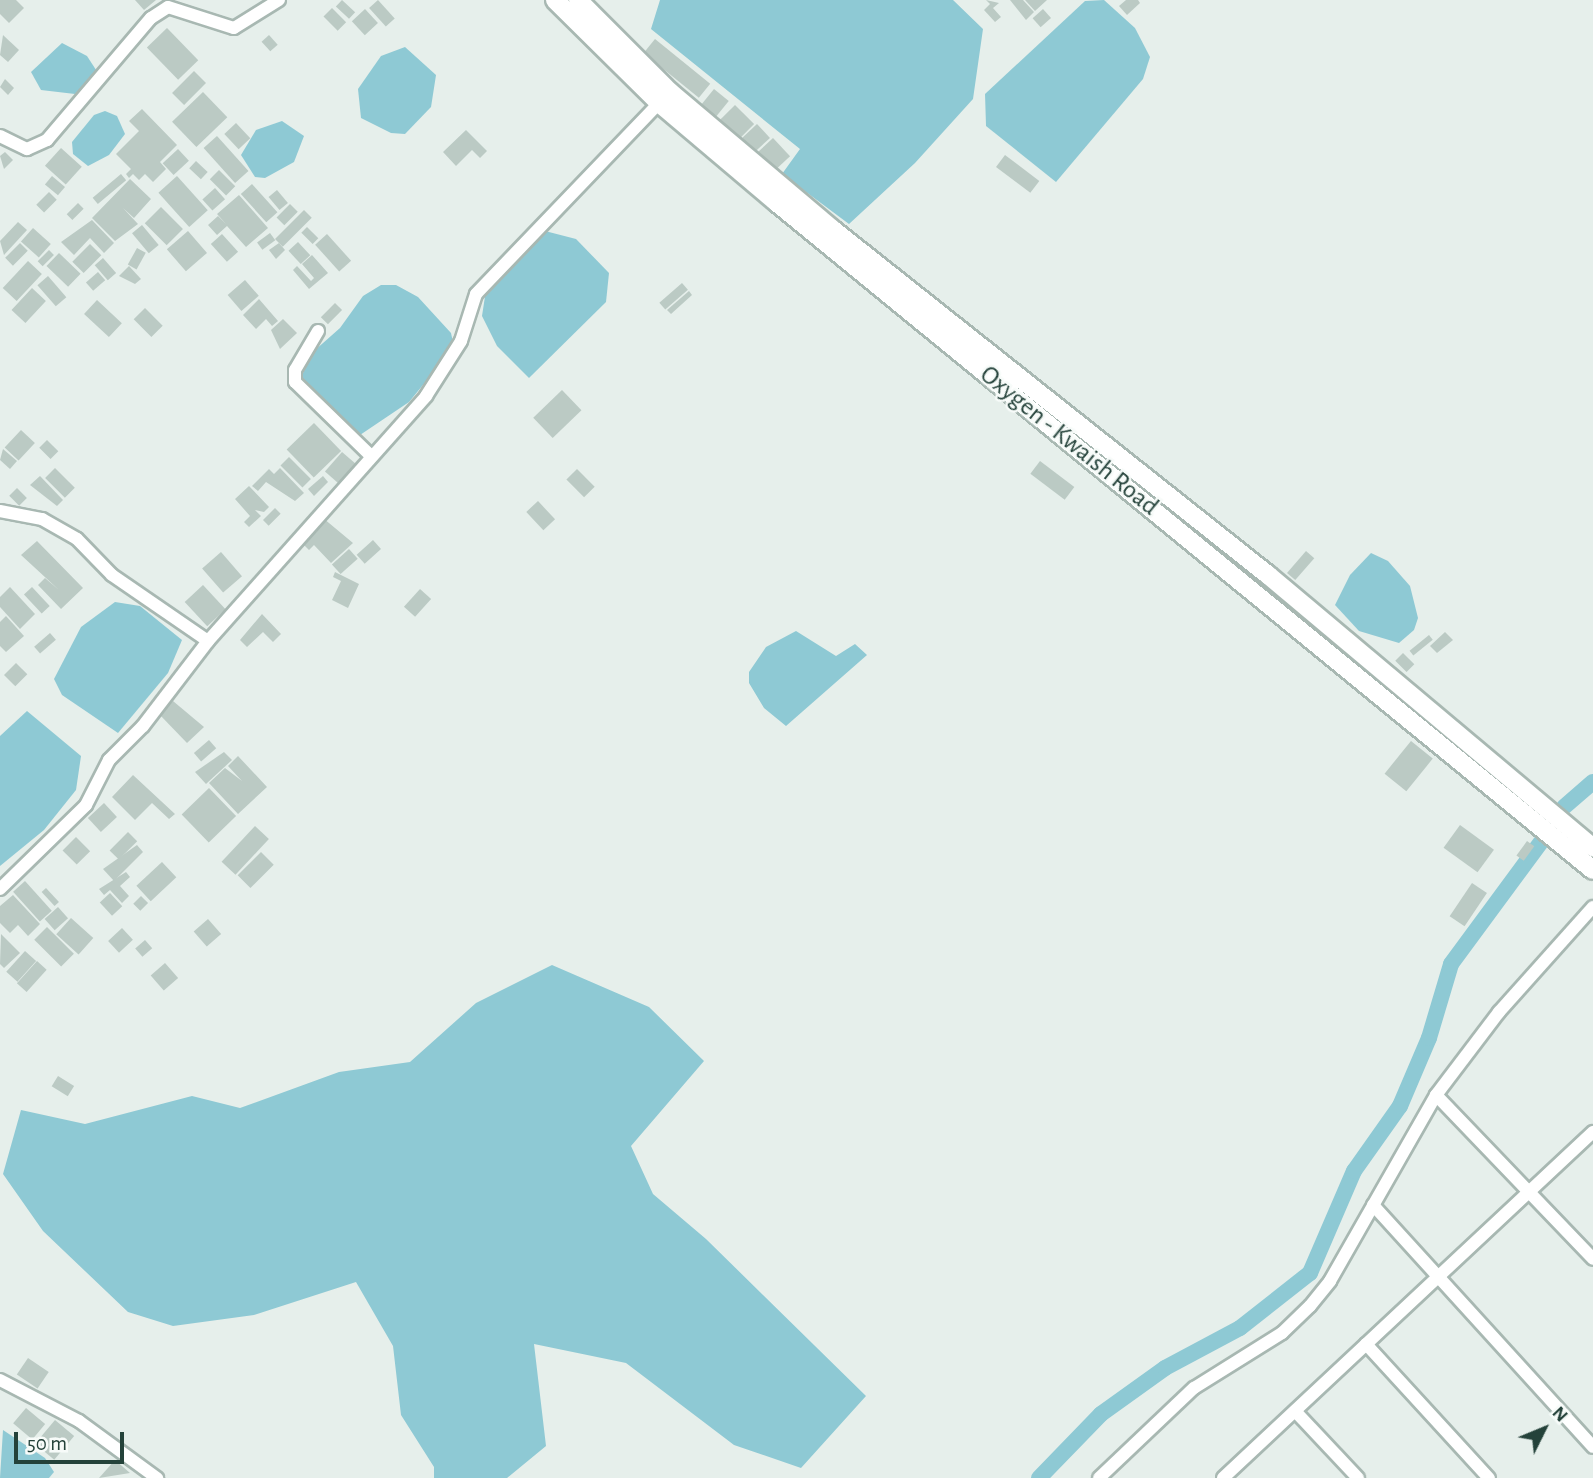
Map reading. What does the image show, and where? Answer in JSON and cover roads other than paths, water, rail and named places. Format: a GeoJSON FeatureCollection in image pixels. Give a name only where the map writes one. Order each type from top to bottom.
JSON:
{"type":"FeatureCollection","features":[{"type":"Feature","properties":{"kind":"main road","name":"Oxygen - Kwaish Road"},"geometry":{"type":"LineString","coordinates":[[555,0],[664,97],[1138,494],[1322,653],[1593,870]]}},
{"type":"Feature","properties":{"kind":"main road","name":"Oxygen - Kwaish Road"},"geometry":{"type":"LineString","coordinates":[[578,0],[664,97],[1268,575],[1560,826],[1593,848]]}},
{"type":"Feature","properties":{"kind":"street"},"geometry":{"type":"LineString","coordinates":[[0,136],[27,149],[47,140],[151,18],[168,7],[234,28],[279,0]]}},
{"type":"Feature","properties":{"kind":"street"},"geometry":{"type":"LineString","coordinates":[[0,889],[86,806],[109,761],[143,726],[208,641],[372,457],[449,365],[476,294],[664,97]]}},
{"type":"Feature","properties":{"kind":"street"},"geometry":{"type":"LineString","coordinates":[[318,331],[295,370],[295,382],[372,457]]}},
{"type":"Feature","properties":{"kind":"street"},"geometry":{"type":"LineString","coordinates":[[0,512],[42,519],[77,539],[112,575],[208,641]]}},
{"type":"Feature","properties":{"kind":"street"},"geometry":{"type":"LineString","coordinates":[[1099,1478],[1194,1388],[1282,1333],[1310,1306],[1373,1205],[1436,1095],[1499,1012],[1593,907]]}},
{"type":"Feature","properties":{"kind":"street"},"geometry":{"type":"LineString","coordinates":[[1436,1095],[1593,1259]]}},
{"type":"Feature","properties":{"kind":"street"},"geometry":{"type":"LineString","coordinates":[[1224,1478],[1593,1132]]}},
{"type":"Feature","properties":{"kind":"street"},"geometry":{"type":"LineString","coordinates":[[1373,1205],[1436,1279],[1593,1447]]}},
{"type":"Feature","properties":{"kind":"street"},"geometry":{"type":"LineString","coordinates":[[1366,1344],[1489,1478]]}},
{"type":"Feature","properties":{"kind":"street"},"geometry":{"type":"LineString","coordinates":[[0,1380],[79,1421],[157,1478]]}},
{"type":"Feature","properties":{"kind":"street"},"geometry":{"type":"LineString","coordinates":[[1295,1411],[1358,1478]]}},
{"type":"Feature","properties":{"kind":"water"},"geometry":{"type":"Polygon","coordinates":[[[660,0],[953,0],[983,29],[973,99],[915,163],[849,224],[782,174],[800,149],[651,29],[660,0]]]}},
{"type":"Feature","properties":{"kind":"water"},"geometry":{"type":"Polygon","coordinates":[[[1104,0],[1135,28],[1150,57],[1143,79],[1056,182],[986,126],[985,94],[1085,1],[1104,0]]]}},
{"type":"Feature","properties":{"kind":"water"},"geometry":{"type":"Polygon","coordinates":[[[62,43],[87,56],[98,73],[75,94],[41,90],[31,72],[62,43]]]}},
{"type":"Feature","properties":{"kind":"water"},"geometry":{"type":"Polygon","coordinates":[[[405,47],[436,75],[431,107],[405,134],[391,133],[361,118],[358,89],[381,56],[405,47]]]}},
{"type":"Feature","properties":{"kind":"water"},"geometry":{"type":"Polygon","coordinates":[[[105,111],[117,116],[125,134],[109,155],[88,166],[73,154],[72,142],[94,115],[105,111]]]}},
{"type":"Feature","properties":{"kind":"water"},"geometry":{"type":"Polygon","coordinates":[[[282,121],[304,136],[294,162],[265,178],[255,177],[241,155],[256,130],[282,121]]]}},
{"type":"Feature","properties":{"kind":"water"},"geometry":{"type":"Polygon","coordinates":[[[545,231],[576,239],[609,273],[606,302],[529,378],[497,346],[482,316],[486,290],[545,231]]]}},
{"type":"Feature","properties":{"kind":"water"},"geometry":{"type":"Polygon","coordinates":[[[381,285],[396,285],[418,297],[451,333],[454,347],[409,402],[360,435],[330,413],[301,377],[314,351],[340,328],[363,296],[381,285]]]}},
{"type":"Feature","properties":{"kind":"water"},"geometry":{"type":"Polygon","coordinates":[[[1371,553],[1388,561],[1410,586],[1418,618],[1414,630],[1399,643],[1359,631],[1335,605],[1350,575],[1371,553]]]}},
{"type":"Feature","properties":{"kind":"water"},"geometry":{"type":"Polygon","coordinates":[[[115,602],[140,606],[182,640],[168,673],[118,733],[62,695],[54,679],[81,627],[115,602]]]}},
{"type":"Feature","properties":{"kind":"water"},"geometry":{"type":"Polygon","coordinates":[[[796,631],[836,656],[855,644],[867,655],[786,726],[764,708],[749,683],[749,672],[766,647],[796,631]]]}},
{"type":"Feature","properties":{"kind":"water"},"geometry":{"type":"Polygon","coordinates":[[[27,711],[81,756],[76,790],[44,830],[0,866],[0,736],[27,711]]]}},
{"type":"Feature","properties":{"kind":"water"},"geometry":{"type":"Polygon","coordinates":[[[552,965],[649,1007],[704,1061],[631,1146],[653,1194],[706,1239],[866,1396],[801,1468],[734,1445],[626,1363],[534,1344],[546,1446],[507,1478],[434,1478],[434,1467],[401,1415],[393,1346],[356,1282],[254,1315],[173,1326],[128,1312],[43,1231],[3,1174],[21,1110],[85,1124],[192,1096],[240,1108],[339,1072],[410,1062],[476,1003],[552,965]]]}},
{"type":"Feature","properties":{"kind":"water"},"geometry":{"type":"Polygon","coordinates":[[[3,1430],[45,1458],[54,1472],[49,1478],[0,1478],[3,1430]]]}},
{"type":"Feature","properties":{"kind":"waterway"},"geometry":{"type":"LineString","coordinates":[[1564,807],[1593,782]]}},
{"type":"Feature","properties":{"kind":"waterway"},"geometry":{"type":"LineString","coordinates":[[1039,1478],[1101,1414],[1165,1368],[1240,1328],[1310,1273],[1354,1171],[1400,1106],[1429,1038],[1451,964],[1544,838]]}}]}
